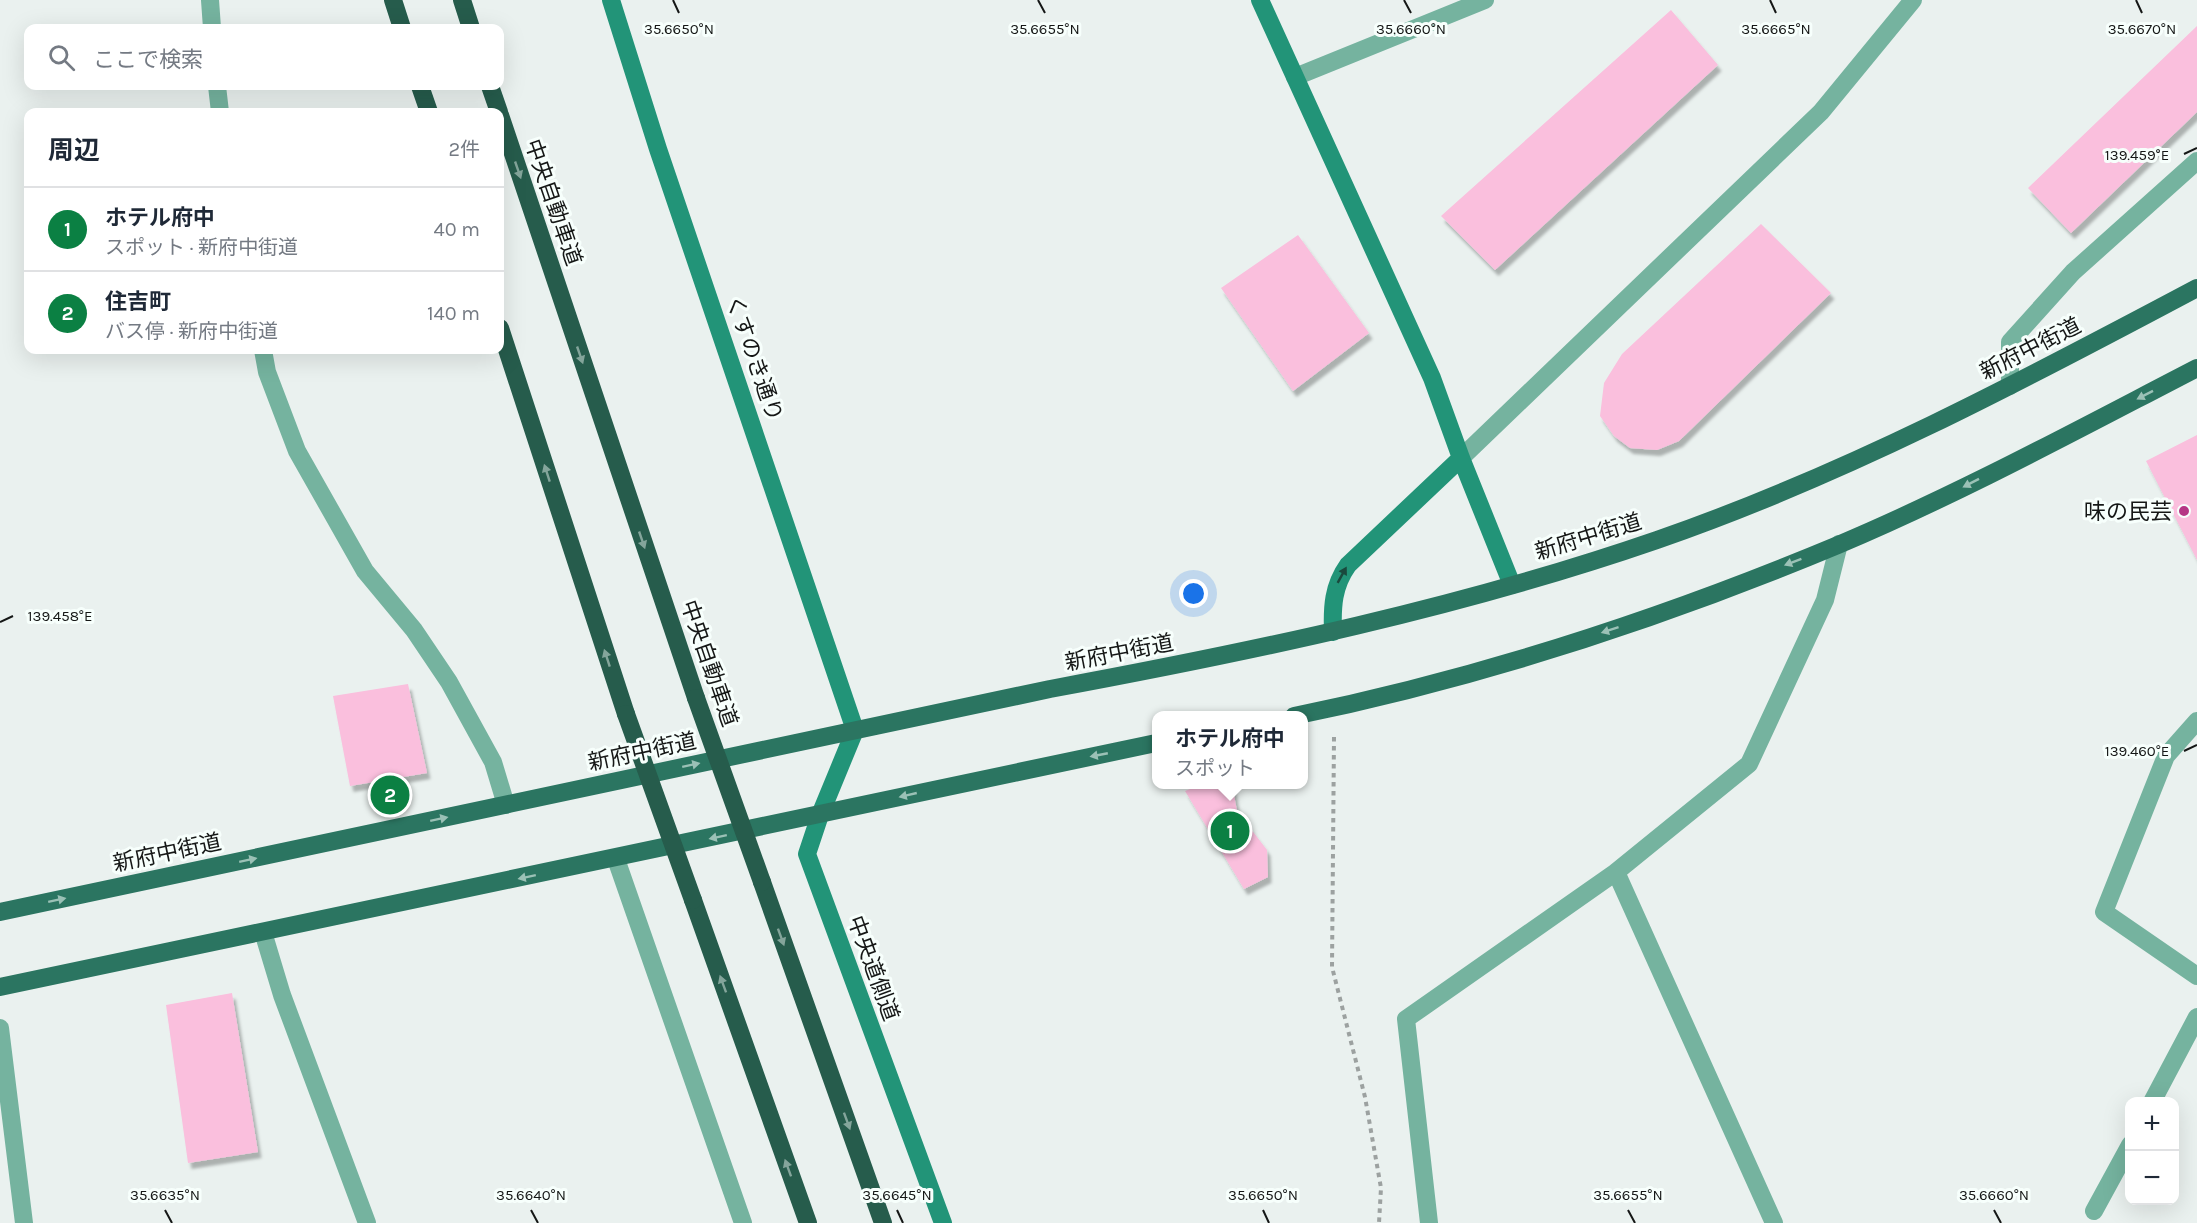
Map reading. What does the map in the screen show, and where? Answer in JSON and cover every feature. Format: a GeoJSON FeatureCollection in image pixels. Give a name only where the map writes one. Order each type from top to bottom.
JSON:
{"type":"FeatureCollection","features":[{"type":"Feature","properties":{"kind":"highway"},"geometry":{"type":"LineString","coordinates":[[393,0],[401,24]]}},
{"type":"Feature","properties":{"kind":"highway"},"geometry":{"type":"LineString","coordinates":[[462,0],[470,24]]}},
{"type":"Feature","properties":{"kind":"highway"},"geometry":{"type":"LineString","coordinates":[[421,90],[428,108]]}},
{"type":"Feature","properties":{"kind":"highway","name":"中央自動車道"},"geometry":{"type":"LineString","coordinates":[[491,90],[497,108]]}},
{"type":"Feature","properties":{"kind":"highway","name":"中央自動車道"},"geometry":{"type":"LineString","coordinates":[[504,129],[692,687],[884,1223]]}},
{"type":"Feature","properties":{"kind":"highway"},"geometry":{"type":"LineString","coordinates":[[504,340],[626,714],[808,1223]]}},
{"type":"Feature","properties":{"kind":"main road","name":"新府中街道"},"geometry":{"type":"LineString","coordinates":[[0,912],[1050,689],[1225,656],[1333,632],[1512,585],[1658,540],[1863,456],[2010,386],[2197,288]]}},
{"type":"Feature","properties":{"kind":"main road"},"geometry":{"type":"LineString","coordinates":[[1308,713],[1556,648],[1684,604],[1839,544],[1966,486],[2197,368]]}},
{"type":"Feature","properties":{"kind":"main road"},"geometry":{"type":"LineString","coordinates":[[0,987],[616,859],[1152,744]]}},
{"type":"Feature","properties":{"kind":"street"},"geometry":{"type":"LineString","coordinates":[[210,0],[212,24]]}},
{"type":"Feature","properties":{"kind":"street","name":"くすのき通り"},"geometry":{"type":"LineString","coordinates":[[611,0],[658,149],[855,730]]}},
{"type":"Feature","properties":{"kind":"street"},"geometry":{"type":"LineString","coordinates":[[1260,0],[1432,378],[1512,585]]}},
{"type":"Feature","properties":{"kind":"street"},"geometry":{"type":"LineString","coordinates":[[1295,77],[1485,0]]}},
{"type":"Feature","properties":{"kind":"street"},"geometry":{"type":"LineString","coordinates":[[1333,632],[1332,610],[1338,579],[1348,565],[1821,112],[1913,0]]}},
{"type":"Feature","properties":{"kind":"street"},"geometry":{"type":"LineString","coordinates":[[217,90],[220,108]]}},
{"type":"Feature","properties":{"kind":"street"},"geometry":{"type":"LineString","coordinates":[[2010,386],[2010,342],[2073,272],[2197,162]]}},
{"type":"Feature","properties":{"kind":"street"},"geometry":{"type":"LineString","coordinates":[[264,354],[267,372],[297,451],[365,571],[414,630],[449,682],[493,762],[506,805]]}},
{"type":"Feature","properties":{"kind":"street"},"geometry":{"type":"LineString","coordinates":[[1429,1223],[1406,1019],[1616,872],[1749,764],[1825,600],[1839,544]]}},
{"type":"Feature","properties":{"kind":"street"},"geometry":{"type":"LineString","coordinates":[[2197,721],[2166,756],[2104,912],[2197,976]]}},
{"type":"Feature","properties":{"kind":"street","name":"中央道側道"},"geometry":{"type":"LineString","coordinates":[[855,730],[820,815],[807,854],[944,1223]]}},
{"type":"Feature","properties":{"kind":"street"},"geometry":{"type":"LineString","coordinates":[[616,859],[743,1223]]}},
{"type":"Feature","properties":{"kind":"street"},"geometry":{"type":"LineString","coordinates":[[1616,872],[1774,1223]]}},
{"type":"Feature","properties":{"kind":"street"},"geometry":{"type":"LineString","coordinates":[[263,932],[282,995],[368,1223]]}},
{"type":"Feature","properties":{"kind":"street"},"geometry":{"type":"LineString","coordinates":[[2154,1097],[2197,1017]]}},
{"type":"Feature","properties":{"kind":"street"},"geometry":{"type":"LineString","coordinates":[[0,1028],[24,1223]]}},
{"type":"Feature","properties":{"kind":"street"},"geometry":{"type":"LineString","coordinates":[[2094,1211],[2127,1151]]}},
{"type":"Feature","properties":{"kind":"path"},"geometry":{"type":"LineString","coordinates":[[1337,707],[1333,755],[1332,967],[1365,1097],[1381,1188],[1379,1223]]}},
{"type":"Feature","properties":{"kind":"building"},"geometry":{"type":"Polygon","coordinates":[[[1671,10],[1718,65],[1495,270],[1441,216],[1671,10]]]}},
{"type":"Feature","properties":{"kind":"building"},"geometry":{"type":"Polygon","coordinates":[[[2197,26],[2197,112],[2071,233],[2028,188],[2197,26]]]}},
{"type":"Feature","properties":{"kind":"building"},"geometry":{"type":"Polygon","coordinates":[[[1761,224],[1831,293],[1679,441],[1657,450],[1630,448],[1614,436],[1600,416],[1604,383],[1622,354],[1761,224]]]}},
{"type":"Feature","properties":{"kind":"building"},"geometry":{"type":"Polygon","coordinates":[[[1298,235],[1369,333],[1293,391],[1221,288],[1298,235]]]}},
{"type":"Feature","properties":{"kind":"building","name":"味の民芸"},"geometry":{"type":"Polygon","coordinates":[[[2197,435],[2197,560],[2146,461],[2197,435]]]}},
{"type":"Feature","properties":{"kind":"building"},"geometry":{"type":"Polygon","coordinates":[[[408,684],[427,773],[350,786],[333,696],[408,684]]]}},
{"type":"Feature","properties":{"kind":"building"},"geometry":{"type":"Polygon","coordinates":[[[1233,789],[1237,811],[1267,850],[1268,877],[1244,889],[1185,791],[1233,789]]]}},
{"type":"Feature","properties":{"kind":"building"},"geometry":{"type":"Polygon","coordinates":[[[232,993],[258,1152],[188,1163],[166,1005],[232,993]]]}},
{"type":"Feature","properties":{"kind":"place","name":"味の民芸"},"geometry":{"type":"Point","coordinates":[2184,511]}},
{"type":"Feature","properties":{"kind":"place","name":"住吉町"},"geometry":{"type":"Point","coordinates":[390,795]}},
{"type":"Feature","properties":{"kind":"place","name":"ホテル府中"},"geometry":{"type":"Point","coordinates":[1230,831]}}]}
